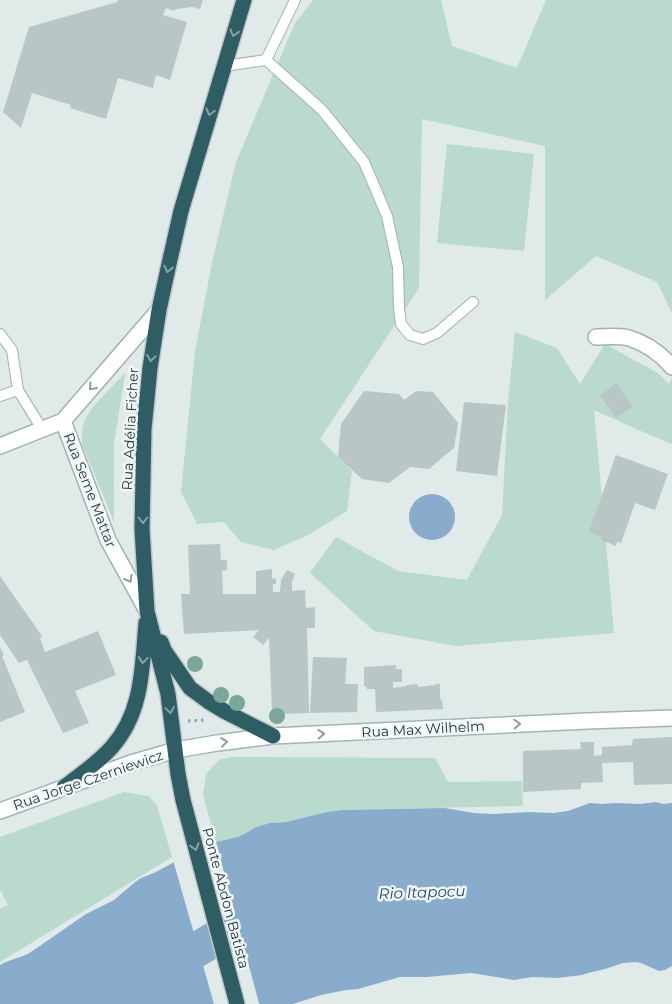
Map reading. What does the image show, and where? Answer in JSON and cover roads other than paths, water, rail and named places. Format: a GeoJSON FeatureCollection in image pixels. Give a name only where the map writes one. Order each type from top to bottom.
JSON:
{"type":"FeatureCollection","features":[{"type":"Feature","properties":{"kind":"highway","name":"Rua Adélia Ficher"},"geometry":{"type":"LineString","coordinates":[[183,800],[168,694],[147,611],[142,529],[144,429],[150,368],[159,310],[181,211],[244,0]]}},
{"type":"Feature","properties":{"kind":"highway"},"geometry":{"type":"LineString","coordinates":[[147,611],[164,650],[190,688],[224,711],[272,736]]}},
{"type":"Feature","properties":{"kind":"highway"},"geometry":{"type":"LineString","coordinates":[[64,787],[112,748],[134,711],[140,690],[147,611]]}},
{"type":"Feature","properties":{"kind":"highway","name":"Ponte Abdon Batista"},"geometry":{"type":"LineString","coordinates":[[183,800],[237,1004]]}},
{"type":"Feature","properties":{"kind":"main road","name":"Rua Seme Mattar"},"geometry":{"type":"LineString","coordinates":[[0,446],[63,421],[159,310]]}},
{"type":"Feature","properties":{"kind":"main road"},"geometry":{"type":"LineString","coordinates":[[596,336],[627,337],[651,348],[672,367]]}},
{"type":"Feature","properties":{"kind":"main road","name":"Rua Seme Mattar"},"geometry":{"type":"LineString","coordinates":[[63,421],[108,540],[147,611]]}},
{"type":"Feature","properties":{"kind":"main road","name":"Rua Max Wilhelm"},"geometry":{"type":"LineString","coordinates":[[176,750],[272,736],[672,718]]}},
{"type":"Feature","properties":{"kind":"main road","name":"Rua Jorge Czerniewicz"},"geometry":{"type":"LineString","coordinates":[[0,811],[132,763],[176,750]]}},
{"type":"Feature","properties":{"kind":"lane"},"geometry":{"type":"LineString","coordinates":[[266,60],[295,0]]}},
{"type":"Feature","properties":{"kind":"lane"},"geometry":{"type":"LineString","coordinates":[[224,66],[266,60],[322,110],[364,162],[387,216],[398,268],[401,324],[410,336],[423,339],[437,333],[473,302]]}},
{"type":"Feature","properties":{"kind":"lane"},"geometry":{"type":"LineString","coordinates":[[0,334],[12,350],[18,390],[42,429]]}},
{"type":"Feature","properties":{"kind":"lane"},"geometry":{"type":"LineString","coordinates":[[0,396],[18,390]]}},
{"type":"Feature","properties":{"kind":"water"},"geometry":{"type":"Polygon","coordinates":[[[437,494],[449,500],[454,508],[454,526],[449,534],[441,539],[427,540],[415,534],[410,526],[409,512],[415,500],[423,495],[437,494]]]}},
{"type":"Feature","properties":{"kind":"water"},"geometry":{"type":"Polygon","coordinates":[[[656,802],[663,804],[672,803],[672,966],[665,970],[659,971],[636,962],[623,963],[582,975],[557,978],[532,977],[514,980],[471,973],[427,977],[400,977],[358,989],[321,995],[293,1004],[259,1004],[216,842],[238,837],[256,827],[270,823],[286,822],[343,810],[445,808],[494,814],[553,813],[568,811],[590,803],[640,804],[656,802]]]}},
{"type":"Feature","properties":{"kind":"water"},"geometry":{"type":"Polygon","coordinates":[[[178,860],[216,1004],[0,1004],[0,965],[31,952],[86,914],[114,900],[141,878],[178,860]]]}},
{"type":"Feature","properties":{"kind":"waterway","name":"Rio Itapocu"},"geometry":{"type":"LineString","coordinates":[[108,1004],[221,935],[285,918]]}}]}
